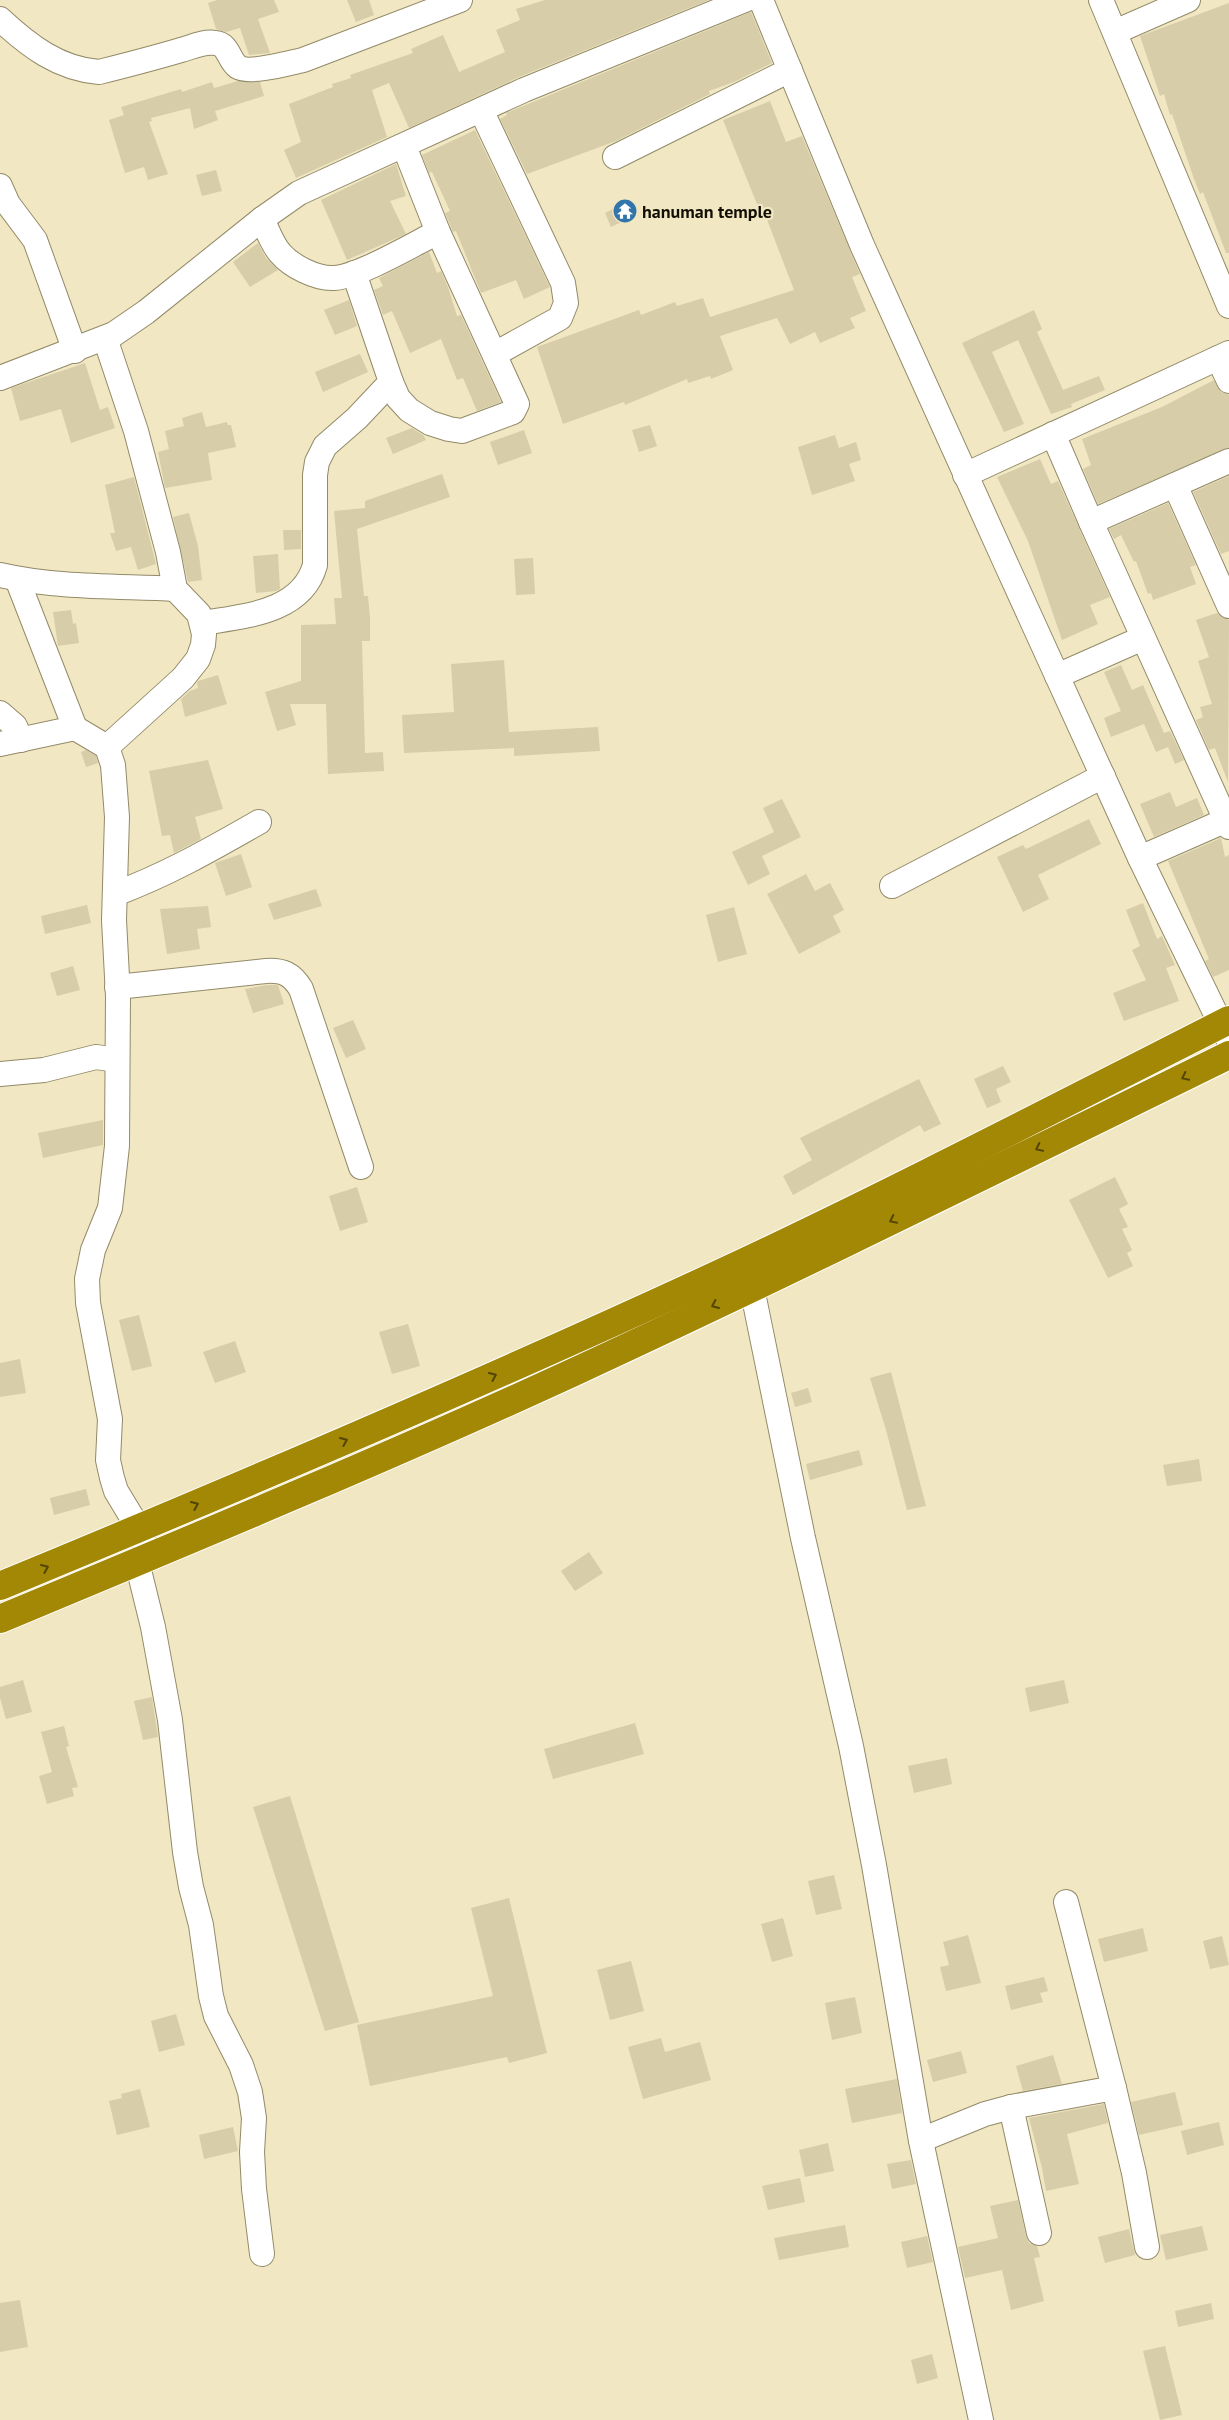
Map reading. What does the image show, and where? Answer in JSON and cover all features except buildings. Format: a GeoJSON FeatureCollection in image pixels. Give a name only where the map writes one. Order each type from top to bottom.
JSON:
{"type":"FeatureCollection","features":[{"type":"Feature","properties":{"kind":"highway"},"geometry":{"type":"LineString","coordinates":[[0,1586],[138,1529],[537,1357],[739,1264],[1226,1029]]}},
{"type":"Feature","properties":{"kind":"highway"},"geometry":{"type":"LineString","coordinates":[[0,1619],[438,1433],[752,1288],[1229,1055]]}},
{"type":"Feature","properties":{"kind":"street"},"geometry":{"type":"LineString","coordinates":[[0,20],[24,41],[48,57],[85,71],[99,72],[215,42],[221,44],[227,50],[240,69],[275,66],[303,60],[460,0]]}},
{"type":"Feature","properties":{"kind":"street"},"geometry":{"type":"LineString","coordinates":[[0,378],[105,338],[146,312],[262,219],[299,193],[480,110],[745,0]]}},
{"type":"Feature","properties":{"kind":"street"},"geometry":{"type":"LineString","coordinates":[[761,0],[862,245],[965,474],[1140,858],[1226,1029]]}},
{"type":"Feature","properties":{"kind":"street"},"geometry":{"type":"LineString","coordinates":[[1101,0],[1222,272],[1229,306]]}},
{"type":"Feature","properties":{"kind":"street"},"geometry":{"type":"LineString","coordinates":[[1115,32],[1188,0]]}},
{"type":"Feature","properties":{"kind":"street"},"geometry":{"type":"LineString","coordinates":[[614,157],[790,70]]}},
{"type":"Feature","properties":{"kind":"street"},"geometry":{"type":"LineString","coordinates":[[480,110],[563,283],[566,295],[560,318],[495,354]]}},
{"type":"Feature","properties":{"kind":"street"},"geometry":{"type":"LineString","coordinates":[[354,273],[391,382],[398,398],[409,410],[430,423],[462,432],[514,412],[517,404],[438,232],[404,146]]}},
{"type":"Feature","properties":{"kind":"street"},"geometry":{"type":"LineString","coordinates":[[0,186],[8,204],[35,240],[75,351]]}},
{"type":"Feature","properties":{"kind":"street"},"geometry":{"type":"LineString","coordinates":[[262,219],[279,252],[288,261],[307,272],[333,278],[354,273],[438,232]]}},
{"type":"Feature","properties":{"kind":"street"},"geometry":{"type":"LineString","coordinates":[[105,338],[136,431],[168,552],[175,589],[194,608],[202,623],[203,645],[198,659],[188,672],[107,747]]}},
{"type":"Feature","properties":{"kind":"street"},"geometry":{"type":"LineString","coordinates":[[965,474],[1224,355],[1229,381]]}},
{"type":"Feature","properties":{"kind":"street"},"geometry":{"type":"LineString","coordinates":[[202,623],[267,611],[284,604],[312,577],[315,565],[315,475],[317,462],[325,446],[357,418],[391,382]]}},
{"type":"Feature","properties":{"kind":"street"},"geometry":{"type":"LineString","coordinates":[[1053,434],[1143,638],[1228,822],[1140,858]]}},
{"type":"Feature","properties":{"kind":"street"},"geometry":{"type":"LineString","coordinates":[[1091,522],[1229,461]]}},
{"type":"Feature","properties":{"kind":"street"},"geometry":{"type":"LineString","coordinates":[[1175,485],[1229,606]]}},
{"type":"Feature","properties":{"kind":"street"},"geometry":{"type":"LineString","coordinates":[[175,589],[9,577],[75,728],[107,747],[113,765],[117,817],[115,894],[118,987],[117,1146],[114,1187],[110,1208],[90,1256],[87,1279],[88,1303],[110,1419],[108,1460],[116,1491],[138,1529],[153,1628],[170,1720],[185,1852],[191,1888],[201,1925],[211,1996],[216,2016],[241,2065],[250,2092],[254,2118],[252,2152],[254,2189],[262,2254]]}},
{"type":"Feature","properties":{"kind":"street"},"geometry":{"type":"LineString","coordinates":[[1057,676],[1143,638]]}},
{"type":"Feature","properties":{"kind":"street"},"geometry":{"type":"LineString","coordinates":[[0,713],[15,726],[11,742],[75,728]]}},
{"type":"Feature","properties":{"kind":"street"},"geometry":{"type":"LineString","coordinates":[[892,886],[1103,776]]}},
{"type":"Feature","properties":{"kind":"street"},"geometry":{"type":"LineString","coordinates":[[115,894],[150,881],[192,860],[259,822]]}},
{"type":"Feature","properties":{"kind":"street"},"geometry":{"type":"LineString","coordinates":[[118,987],[279,970],[291,976],[301,989],[361,1167]]}},
{"type":"Feature","properties":{"kind":"street"},"geometry":{"type":"LineString","coordinates":[[0,1074],[44,1070],[96,1057],[117,1060]]}},
{"type":"Feature","properties":{"kind":"street"},"geometry":{"type":"LineString","coordinates":[[752,1288],[803,1538],[852,1756],[874,1865],[921,2140],[981,2420]]}},
{"type":"Feature","properties":{"kind":"street"},"geometry":{"type":"LineString","coordinates":[[1066,1902],[1134,2173],[1147,2247]]}},
{"type":"Feature","properties":{"kind":"street"},"geometry":{"type":"LineString","coordinates":[[921,2140],[986,2114],[1010,2107],[1114,2088]]}},
{"type":"Feature","properties":{"kind":"street"},"geometry":{"type":"LineString","coordinates":[[1010,2107],[1039,2233]]}},
{"type":"Feature","properties":{"kind":"place","name":"hanuman temple"},"geometry":{"type":"Point","coordinates":[625,211]}}]}
